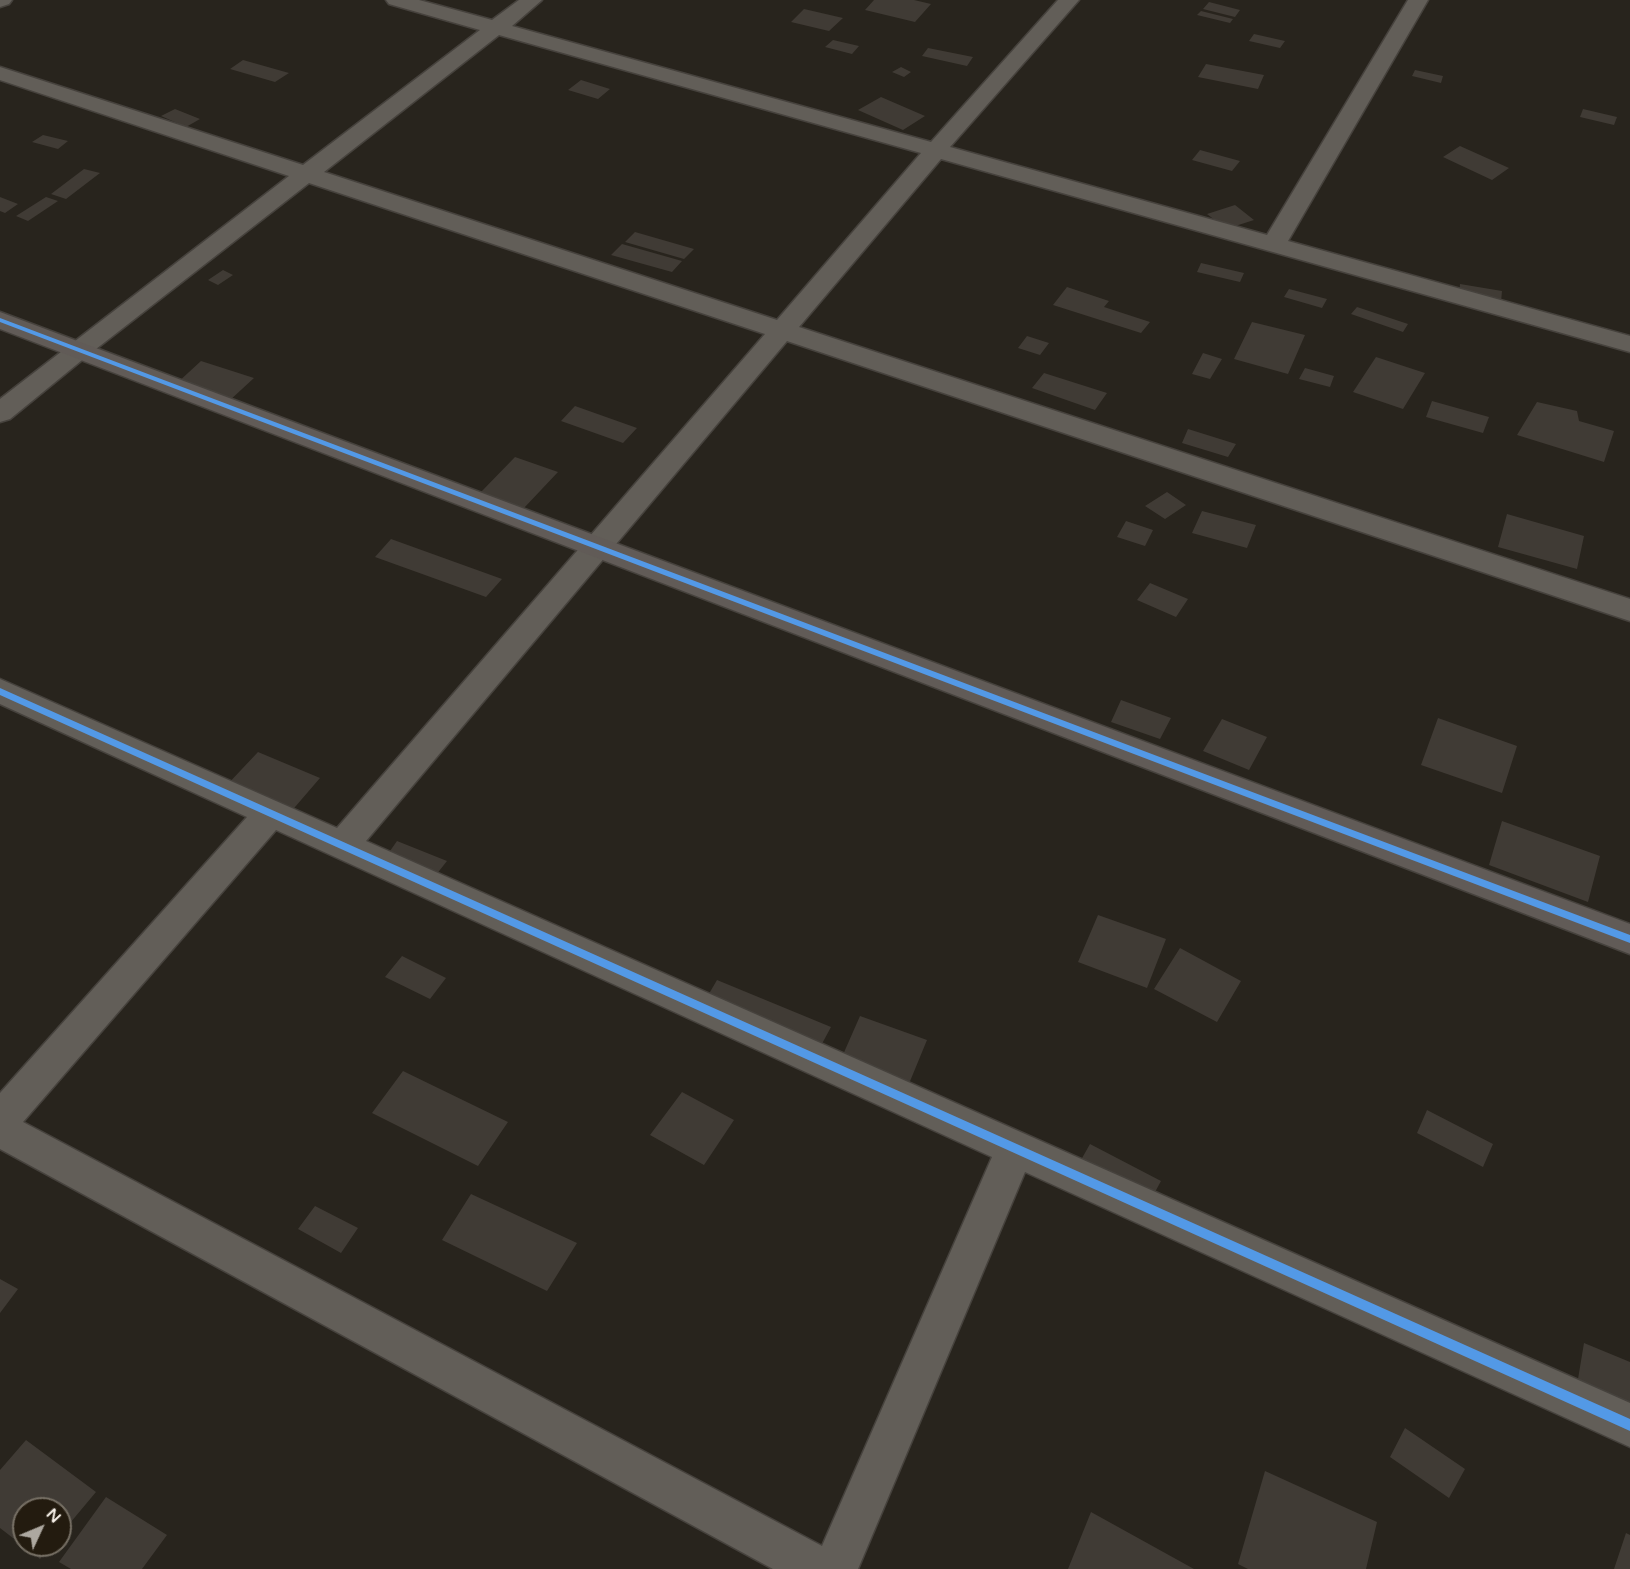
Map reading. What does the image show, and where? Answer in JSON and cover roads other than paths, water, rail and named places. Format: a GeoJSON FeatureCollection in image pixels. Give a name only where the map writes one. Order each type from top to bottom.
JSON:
{"type":"FeatureCollection","features":[{"type":"Feature","properties":{"kind":"street"},"geometry":{"type":"LineString","coordinates":[[396,0],[1630,344]]}},
{"type":"Feature","properties":{"kind":"street"},"geometry":{"type":"LineString","coordinates":[[0,413],[78,350],[532,0]]}},
{"type":"Feature","properties":{"kind":"street"},"geometry":{"type":"LineString","coordinates":[[1274,244],[1418,0]]}},
{"type":"Feature","properties":{"kind":"street"},"geometry":{"type":"LineString","coordinates":[[342,845],[783,331],[1062,1]]}},
{"type":"Feature","properties":{"kind":"street"},"geometry":{"type":"LineString","coordinates":[[0,73],[1630,610]]}},
{"type":"Feature","properties":{"kind":"street"},"geometry":{"type":"LineString","coordinates":[[0,320],[1630,939]]}},
{"type":"Feature","properties":{"kind":"street"},"geometry":{"type":"LineString","coordinates":[[0,691],[1630,1425]]}},
{"type":"Feature","properties":{"kind":"street"},"geometry":{"type":"LineString","coordinates":[[0,1120],[271,813]]}},
{"type":"Feature","properties":{"kind":"street"},"geometry":{"type":"LineString","coordinates":[[0,1129],[819,1569]]}},
{"type":"Feature","properties":{"kind":"street"},"geometry":{"type":"LineString","coordinates":[[835,1569],[1015,1149]]}}]}
